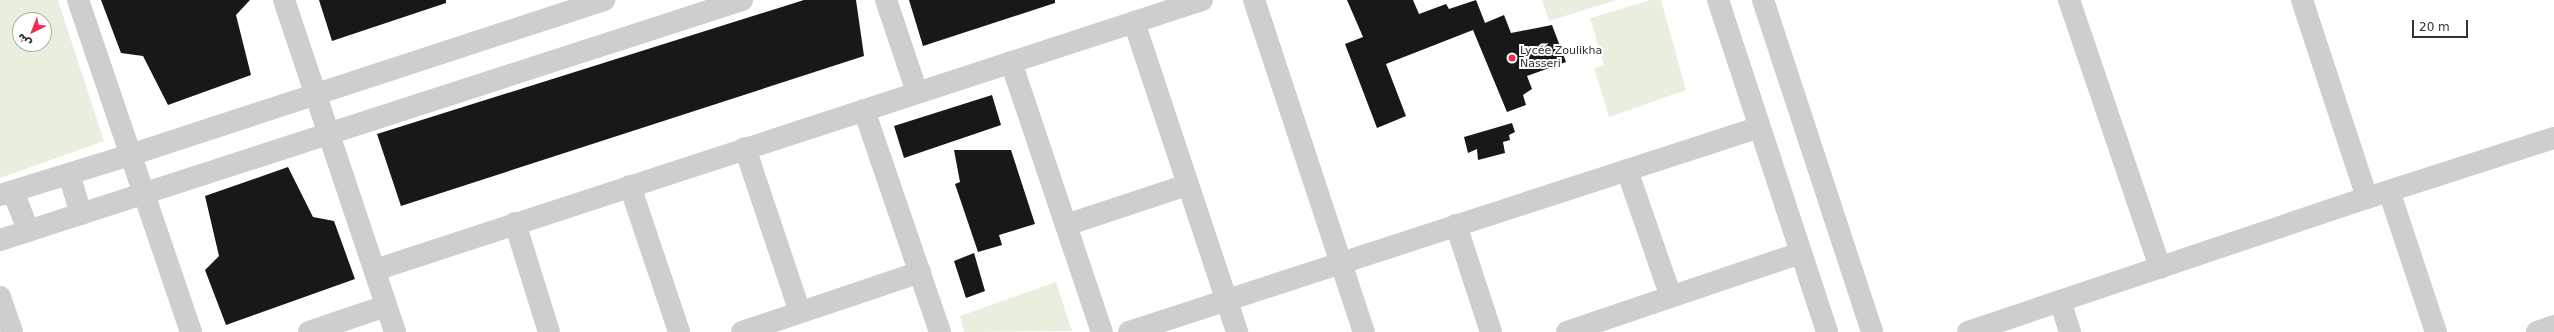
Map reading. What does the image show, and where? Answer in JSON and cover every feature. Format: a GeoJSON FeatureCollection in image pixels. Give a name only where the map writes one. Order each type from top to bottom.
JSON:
{"type":"FeatureCollection","features":[{"type":"Feature","properties":{"kind":"street"},"geometry":{"type":"LineString","coordinates":[[78,0],[191,332]]}},
{"type":"Feature","properties":{"kind":"street"},"geometry":{"type":"LineString","coordinates":[[284,0],[395,332]]}},
{"type":"Feature","properties":{"kind":"street"},"geometry":{"type":"LineString","coordinates":[[28,230],[7,193],[316,95],[604,0]]}},
{"type":"Feature","properties":{"kind":"street"},"geometry":{"type":"LineString","coordinates":[[0,240],[742,0]]}},
{"type":"Feature","properties":{"kind":"street"},"geometry":{"type":"LineString","coordinates":[[886,0],[917,92]]}},
{"type":"Feature","properties":{"kind":"street"},"geometry":{"type":"LineString","coordinates":[[375,270],[515,223],[1202,0]]}},
{"type":"Feature","properties":{"kind":"street"},"geometry":{"type":"LineString","coordinates":[[1254,0],[1364,332]]}},
{"type":"Feature","properties":{"kind":"street"},"geometry":{"type":"LineString","coordinates":[[1718,0],[1827,332]]}},
{"type":"Feature","properties":{"kind":"street"},"geometry":{"type":"LineString","coordinates":[[1763,0],[1872,332]]}},
{"type":"Feature","properties":{"kind":"street"},"geometry":{"type":"LineString","coordinates":[[2069,0],[2160,268]]}},
{"type":"Feature","properties":{"kind":"street"},"geometry":{"type":"LineString","coordinates":[[2302,0],[2367,198]]}},
{"type":"Feature","properties":{"kind":"street"},"geometry":{"type":"LineString","coordinates":[[1134,22],[1237,332]]}},
{"type":"Feature","properties":{"kind":"street"},"geometry":{"type":"LineString","coordinates":[[1011,62],[1102,332]]}},
{"type":"Feature","properties":{"kind":"street"},"geometry":{"type":"LineString","coordinates":[[864,110],[940,332]]}},
{"type":"Feature","properties":{"kind":"street"},"geometry":{"type":"LineString","coordinates":[[1129,332],[1760,127]]}},
{"type":"Feature","properties":{"kind":"street"},"geometry":{"type":"LineString","coordinates":[[1968,332],[2367,198],[2554,138]]}},
{"type":"Feature","properties":{"kind":"street"},"geometry":{"type":"LineString","coordinates":[[745,148],[800,312]]}},
{"type":"Feature","properties":{"kind":"street"},"geometry":{"type":"LineString","coordinates":[[1627,170],[1671,297]]}},
{"type":"Feature","properties":{"kind":"street"},"geometry":{"type":"LineString","coordinates":[[69,174],[81,214]]}},
{"type":"Feature","properties":{"kind":"street"},"geometry":{"type":"LineString","coordinates":[[1066,225],[1187,185]]}},
{"type":"Feature","properties":{"kind":"street"},"geometry":{"type":"LineString","coordinates":[[630,186],[679,332]]}},
{"type":"Feature","properties":{"kind":"street"},"geometry":{"type":"LineString","coordinates":[[2389,191],[2436,332]]}},
{"type":"Feature","properties":{"kind":"street"},"geometry":{"type":"LineString","coordinates":[[515,223],[549,332]]}},
{"type":"Feature","properties":{"kind":"street"},"geometry":{"type":"LineString","coordinates":[[1456,225],[1491,332]]}},
{"type":"Feature","properties":{"kind":"street"},"geometry":{"type":"LineString","coordinates":[[1567,332],[1801,253]]}},
{"type":"Feature","properties":{"kind":"street"},"geometry":{"type":"LineString","coordinates":[[742,332],[920,272]]}},
{"type":"Feature","properties":{"kind":"street"},"geometry":{"type":"LineString","coordinates":[[0,297],[12,332]]}},
{"type":"Feature","properties":{"kind":"street"},"geometry":{"type":"LineString","coordinates":[[2060,301],[2070,332]]}},
{"type":"Feature","properties":{"kind":"street"},"geometry":{"type":"LineString","coordinates":[[309,332],[386,306]]}},
{"type":"Feature","properties":{"kind":"street"},"geometry":{"type":"LineString","coordinates":[[2537,332],[2554,326]]}},
{"type":"Feature","properties":{"kind":"green space"},"geometry":{"type":"Polygon","coordinates":[[[0,0],[58,0],[104,141],[0,178],[0,0]]]}},
{"type":"Feature","properties":{"kind":"green space"},"geometry":{"type":"Polygon","coordinates":[[[1542,0],[1616,0],[1549,21],[1542,0]]]}},
{"type":"Feature","properties":{"kind":"green space"},"geometry":{"type":"Polygon","coordinates":[[[1651,0],[1661,0],[1686,90],[1609,117],[1594,68],[1604,65],[1590,18],[1651,0]]]}},
{"type":"Feature","properties":{"kind":"green space"},"geometry":{"type":"Polygon","coordinates":[[[1056,282],[1072,331],[964,332],[960,316],[1056,282]]]}},
{"type":"Feature","properties":{"kind":"building"},"geometry":{"type":"Polygon","coordinates":[[[101,0],[250,0],[236,15],[251,75],[168,105],[143,56],[121,53],[101,0]]]}},
{"type":"Feature","properties":{"kind":"building"},"geometry":{"type":"Polygon","coordinates":[[[319,0],[446,0],[446,3],[332,41],[319,0]]]}},
{"type":"Feature","properties":{"kind":"building"},"geometry":{"type":"Polygon","coordinates":[[[804,0],[856,0],[864,56],[401,206],[377,134],[804,0]]]}},
{"type":"Feature","properties":{"kind":"building"},"geometry":{"type":"Polygon","coordinates":[[[909,0],[1055,0],[1055,3],[923,46],[909,0]]]}},
{"type":"Feature","properties":{"kind":"building"},"geometry":{"type":"Polygon","coordinates":[[[1347,0],[1413,0],[1419,14],[1446,4],[1449,9],[1476,0],[1485,23],[1504,15],[1511,33],[1552,25],[1566,62],[1527,76],[1532,89],[1523,95],[1526,105],[1507,112],[1473,30],[1386,64],[1406,116],[1377,128],[1345,44],[1363,37],[1347,0]]]}},
{"type":"Feature","properties":{"kind":"building"},"geometry":{"type":"Polygon","coordinates":[[[992,95],[1001,125],[904,158],[894,126],[992,95]]]}},
{"type":"Feature","properties":{"kind":"building"},"geometry":{"type":"Polygon","coordinates":[[[1512,123],[1515,132],[1509,135],[1510,140],[1503,142],[1505,153],[1478,160],[1477,149],[1468,153],[1464,137],[1512,123]]]}},
{"type":"Feature","properties":{"kind":"building"},"geometry":{"type":"Polygon","coordinates":[[[954,150],[1011,150],[1035,224],[999,235],[1002,245],[978,252],[955,184],[960,182],[954,150]]]}},
{"type":"Feature","properties":{"kind":"building"},"geometry":{"type":"Polygon","coordinates":[[[288,167],[313,217],[334,221],[355,279],[226,325],[205,270],[219,256],[205,196],[288,167]]]}},
{"type":"Feature","properties":{"kind":"building"},"geometry":{"type":"Polygon","coordinates":[[[974,253],[985,291],[966,298],[954,261],[974,253]]]}},
{"type":"Feature","properties":{"kind":"place","name":"Lycée Zoulikha Nasseri"},"geometry":{"type":"Point","coordinates":[1512,58]}}]}
